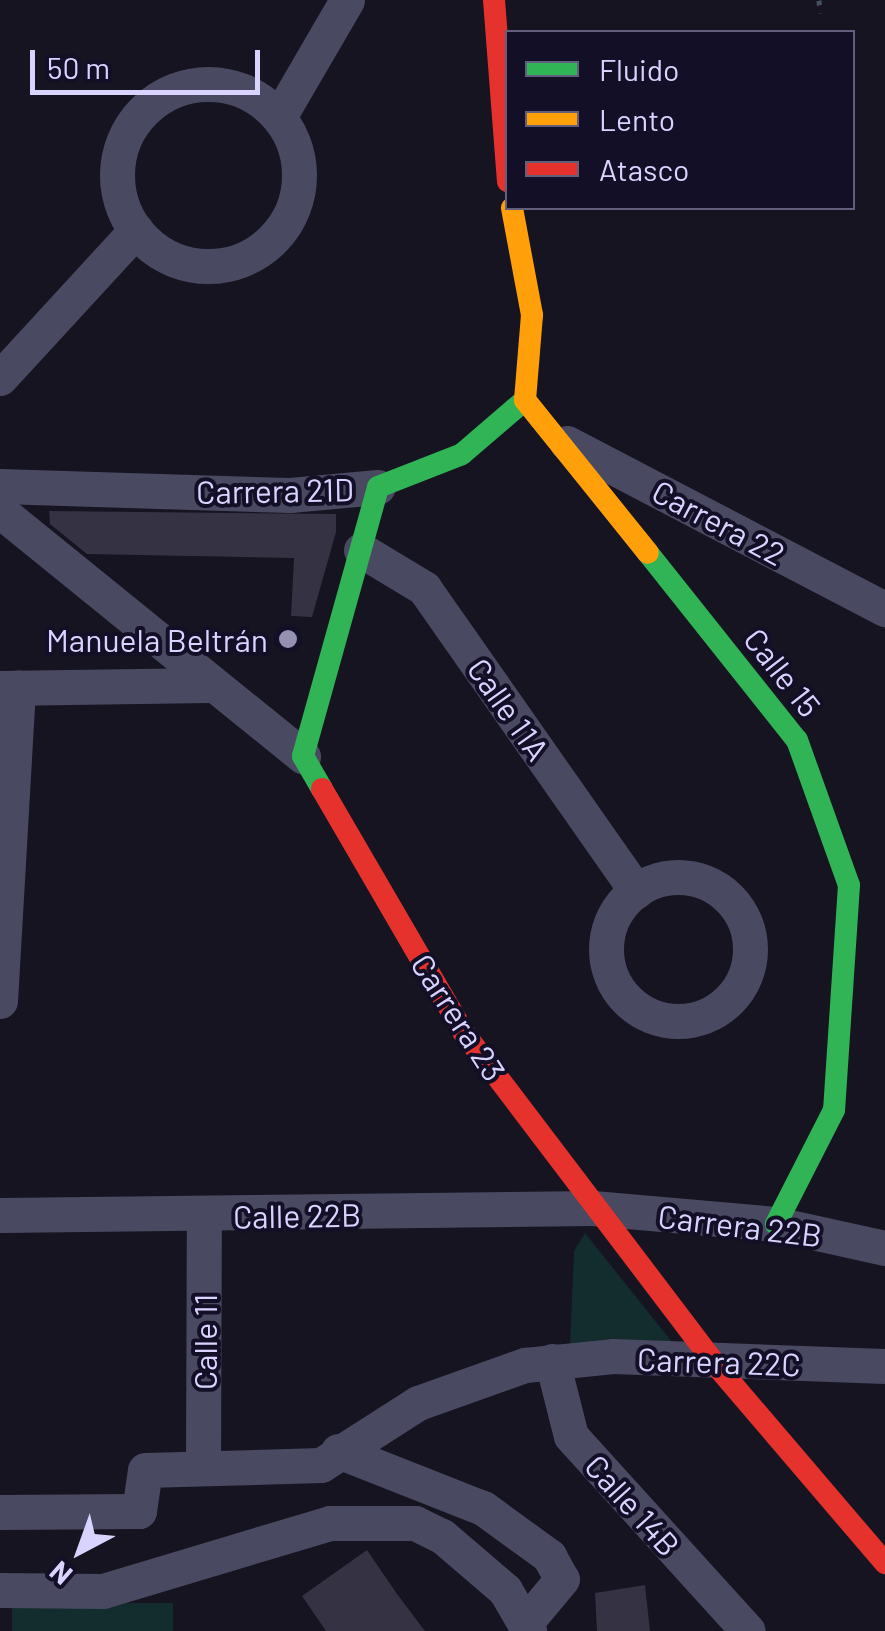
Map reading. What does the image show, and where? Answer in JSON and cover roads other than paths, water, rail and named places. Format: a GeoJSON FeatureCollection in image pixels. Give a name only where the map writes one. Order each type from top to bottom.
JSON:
{"type":"FeatureCollection","features":[{"type":"Feature","properties":{"kind":"street"},"geometry":{"type":"LineString","coordinates":[[279,117],[348,0]]}},
{"type":"Feature","properties":{"kind":"street"},"geometry":{"type":"LineString","coordinates":[[494,0],[505,143]]}},
{"type":"Feature","properties":{"kind":"street"},"geometry":{"type":"LineString","coordinates":[[214,85],[256,98],[279,117],[300,174],[295,204],[281,231],[259,252],[231,264],[200,267],[171,258],[136,230],[117,188],[118,158],[146,107],[171,91],[214,85]]}},
{"type":"Feature","properties":{"kind":"street"},"geometry":{"type":"LineString","coordinates":[[512,210],[532,316],[525,400]]}},
{"type":"Feature","properties":{"kind":"street"},"geometry":{"type":"LineString","coordinates":[[0,378],[136,230]]}},
{"type":"Feature","properties":{"kind":"street","name":"Calle 15"},"geometry":{"type":"LineString","coordinates":[[525,400],[797,740],[849,885],[834,1110],[776,1224]]}},
{"type":"Feature","properties":{"kind":"street","name":"Carrera 21D"},"geometry":{"type":"LineString","coordinates":[[0,486],[290,495],[378,487],[462,454],[525,400]]}},
{"type":"Feature","properties":{"kind":"street","name":"Carrera 22"},"geometry":{"type":"LineString","coordinates":[[553,436],[885,609]]}},
{"type":"Feature","properties":{"kind":"street"},"geometry":{"type":"LineString","coordinates":[[303,756],[378,487]]}},
{"type":"Feature","properties":{"kind":"street","name":"Carrera 23"},"geometry":{"type":"LineString","coordinates":[[0,511],[209,685],[303,756],[464,1033],[715,1364],[885,1563]]}},
{"type":"Feature","properties":{"kind":"street","name":"Calle 11A"},"geometry":{"type":"LineString","coordinates":[[362,550],[424,588],[636,891]]}},
{"type":"Feature","properties":{"kind":"street"},"geometry":{"type":"LineString","coordinates":[[0,1001],[9,688],[209,685]]}},
{"type":"Feature","properties":{"kind":"street"},"geometry":{"type":"LineString","coordinates":[[689,877],[736,906],[750,941],[750,960],[735,994],[721,1007],[668,1020],[650,1015],[621,991],[611,975],[607,938],[612,919],[636,891],[652,881],[689,877]]}},
{"type":"Feature","properties":{"kind":"street","name":"Carrera 22B"},"geometry":{"type":"LineString","coordinates":[[593,1208],[776,1224],[885,1248]]}},
{"type":"Feature","properties":{"kind":"street","name":"Calle 22B"},"geometry":{"type":"LineString","coordinates":[[0,1215],[204,1217],[593,1208]]}},
{"type":"Feature","properties":{"kind":"street","name":"Calle 11"},"geometry":{"type":"LineString","coordinates":[[203,1466],[204,1217]]}},
{"type":"Feature","properties":{"kind":"street","name":"Carrera 22C"},"geometry":{"type":"LineString","coordinates":[[552,1360],[614,1356],[715,1364],[885,1366]]}},
{"type":"Feature","properties":{"kind":"street"},"geometry":{"type":"LineString","coordinates":[[0,1512],[139,1511],[145,1470],[321,1466],[338,1450],[418,1403],[552,1360]]}},
{"type":"Feature","properties":{"kind":"street","name":"Calle 14B"},"geometry":{"type":"LineString","coordinates":[[552,1360],[571,1436],[748,1631]]}},
{"type":"Feature","properties":{"kind":"street"},"geometry":{"type":"LineString","coordinates":[[0,1590],[103,1591],[330,1522],[415,1523],[442,1536],[505,1590],[528,1626],[562,1580],[549,1556],[483,1508],[338,1450]]}},
{"type":"Feature","properties":{"kind":"place","name":"Manuela Beltrán"},"geometry":{"type":"Point","coordinates":[288,639]}}]}
